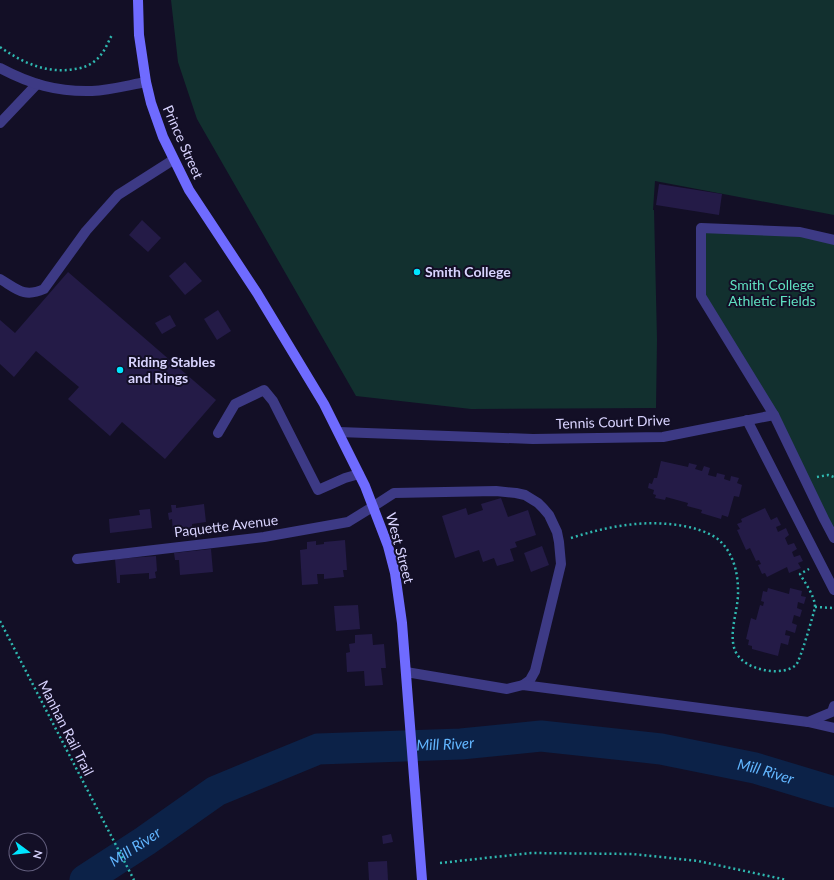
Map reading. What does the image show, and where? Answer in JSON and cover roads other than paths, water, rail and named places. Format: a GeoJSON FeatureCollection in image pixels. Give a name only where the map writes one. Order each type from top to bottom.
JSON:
{"type":"FeatureCollection","features":[{"type":"Feature","properties":{"kind":"main road","name":"Prince Street"},"geometry":{"type":"LineString","coordinates":[[138,0],[139,35],[146,82],[151,103],[163,137],[189,190],[234,259]]}},
{"type":"Feature","properties":{"kind":"main road","name":"West Street"},"geometry":{"type":"LineString","coordinates":[[234,259],[301,365],[339,432],[374,506],[388,546],[395,572],[402,623],[422,880]]}},
{"type":"Feature","properties":{"kind":"street"},"geometry":{"type":"LineString","coordinates":[[0,68],[29,82],[56,89],[93,91],[146,82]]}},
{"type":"Feature","properties":{"kind":"street"},"geometry":{"type":"LineString","coordinates":[[0,123],[37,84]]}},
{"type":"Feature","properties":{"kind":"street"},"geometry":{"type":"LineString","coordinates":[[0,279],[23,292],[34,294],[44,289],[86,231],[118,195],[173,160]]}},
{"type":"Feature","properties":{"kind":"street"},"geometry":{"type":"LineString","coordinates":[[834,240],[800,232],[701,228],[701,296],[774,415],[834,538]]}},
{"type":"Feature","properties":{"kind":"street"},"geometry":{"type":"LineString","coordinates":[[218,433],[235,404],[264,390],[273,401],[318,490],[359,474]]}},
{"type":"Feature","properties":{"kind":"street","name":"Tennis Court Drive"},"geometry":{"type":"LineString","coordinates":[[339,432],[533,439],[663,437],[774,415]]}},
{"type":"Feature","properties":{"kind":"street"},"geometry":{"type":"LineString","coordinates":[[747,420],[834,590]]}},
{"type":"Feature","properties":{"kind":"street","name":"Paquette Avenue"},"geometry":{"type":"LineString","coordinates":[[77,558],[264,537],[348,522],[394,493],[516,492],[532,499],[543,508],[553,523],[559,542],[561,564],[536,666],[532,676],[523,685]]}},
{"type":"Feature","properties":{"kind":"street"},"geometry":{"type":"LineString","coordinates":[[406,672],[507,689],[523,685],[808,722],[834,728]]}},
{"type":"Feature","properties":{"kind":"street"},"geometry":{"type":"LineString","coordinates":[[808,722],[832,712],[834,706]]}},
{"type":"Feature","properties":{"kind":"waterway","name":"Mill River"},"geometry":{"type":"LineString","coordinates":[[85,880],[145,841],[216,791],[318,749],[461,744],[541,736],[661,749],[755,768],[834,792]]}},
{"type":"Feature","properties":{"kind":"place","name":"Smith College"},"geometry":{"type":"Point","coordinates":[417,272]}},
{"type":"Feature","properties":{"kind":"place","name":"Riding Stables and Rings"},"geometry":{"type":"Point","coordinates":[120,370]}},
{"type":"Feature","properties":{"kind":"park label","name":"Smith College Athletic Fields"},"geometry":{"type":"Point","coordinates":[772,294]}}]}
